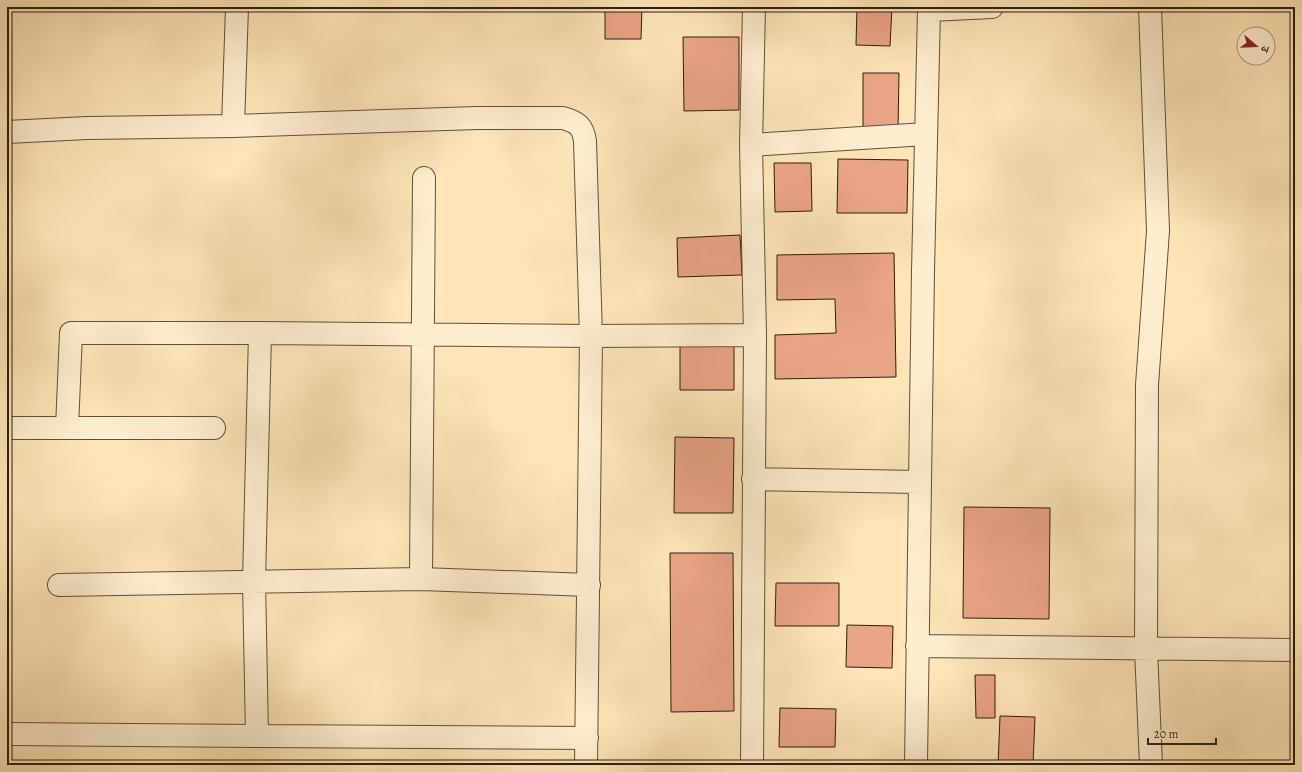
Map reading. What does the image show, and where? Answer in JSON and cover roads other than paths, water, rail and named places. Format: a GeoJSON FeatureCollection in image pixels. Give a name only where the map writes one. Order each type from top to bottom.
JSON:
{"type":"FeatureCollection","features":[{"type":"Feature","properties":{"kind":"street"},"geometry":{"type":"LineString","coordinates":[[233,126],[237,7]]}},
{"type":"Feature","properties":{"kind":"street"},"geometry":{"type":"LineString","coordinates":[[752,765],[755,336],[751,146],[754,7]]}},
{"type":"Feature","properties":{"kind":"street"},"geometry":{"type":"LineString","coordinates":[[916,765],[919,482],[929,9],[992,7]]}},
{"type":"Feature","properties":{"kind":"street"},"geometry":{"type":"LineString","coordinates":[[1150,7],[1158,231],[1147,385],[1146,649],[1151,765]]}},
{"type":"Feature","properties":{"kind":"street"},"geometry":{"type":"LineString","coordinates":[[7,132],[86,128],[233,126],[477,118],[563,118],[571,120],[578,125],[584,132],[585,141],[591,336],[586,765]]}},
{"type":"Feature","properties":{"kind":"street"},"geometry":{"type":"LineString","coordinates":[[751,146],[926,134]]}},
{"type":"Feature","properties":{"kind":"street"},"geometry":{"type":"LineString","coordinates":[[421,579],[424,178]]}},
{"type":"Feature","properties":{"kind":"street"},"geometry":{"type":"LineString","coordinates":[[68,428],[72,333],[755,336]]}},
{"type":"Feature","properties":{"kind":"street"},"geometry":{"type":"LineString","coordinates":[[257,736],[254,581],[260,333]]}},
{"type":"Feature","properties":{"kind":"street"},"geometry":{"type":"LineString","coordinates":[[13,428],[214,428]]}},
{"type":"Feature","properties":{"kind":"street"},"geometry":{"type":"LineString","coordinates":[[754,479],[919,482]]}},
{"type":"Feature","properties":{"kind":"street"},"geometry":{"type":"LineString","coordinates":[[59,585],[421,579],[589,585]]}},
{"type":"Feature","properties":{"kind":"street"},"geometry":{"type":"LineString","coordinates":[[917,646],[1295,650]]}},
{"type":"Feature","properties":{"kind":"street"},"geometry":{"type":"LineString","coordinates":[[7,734],[587,738]]}}]}
